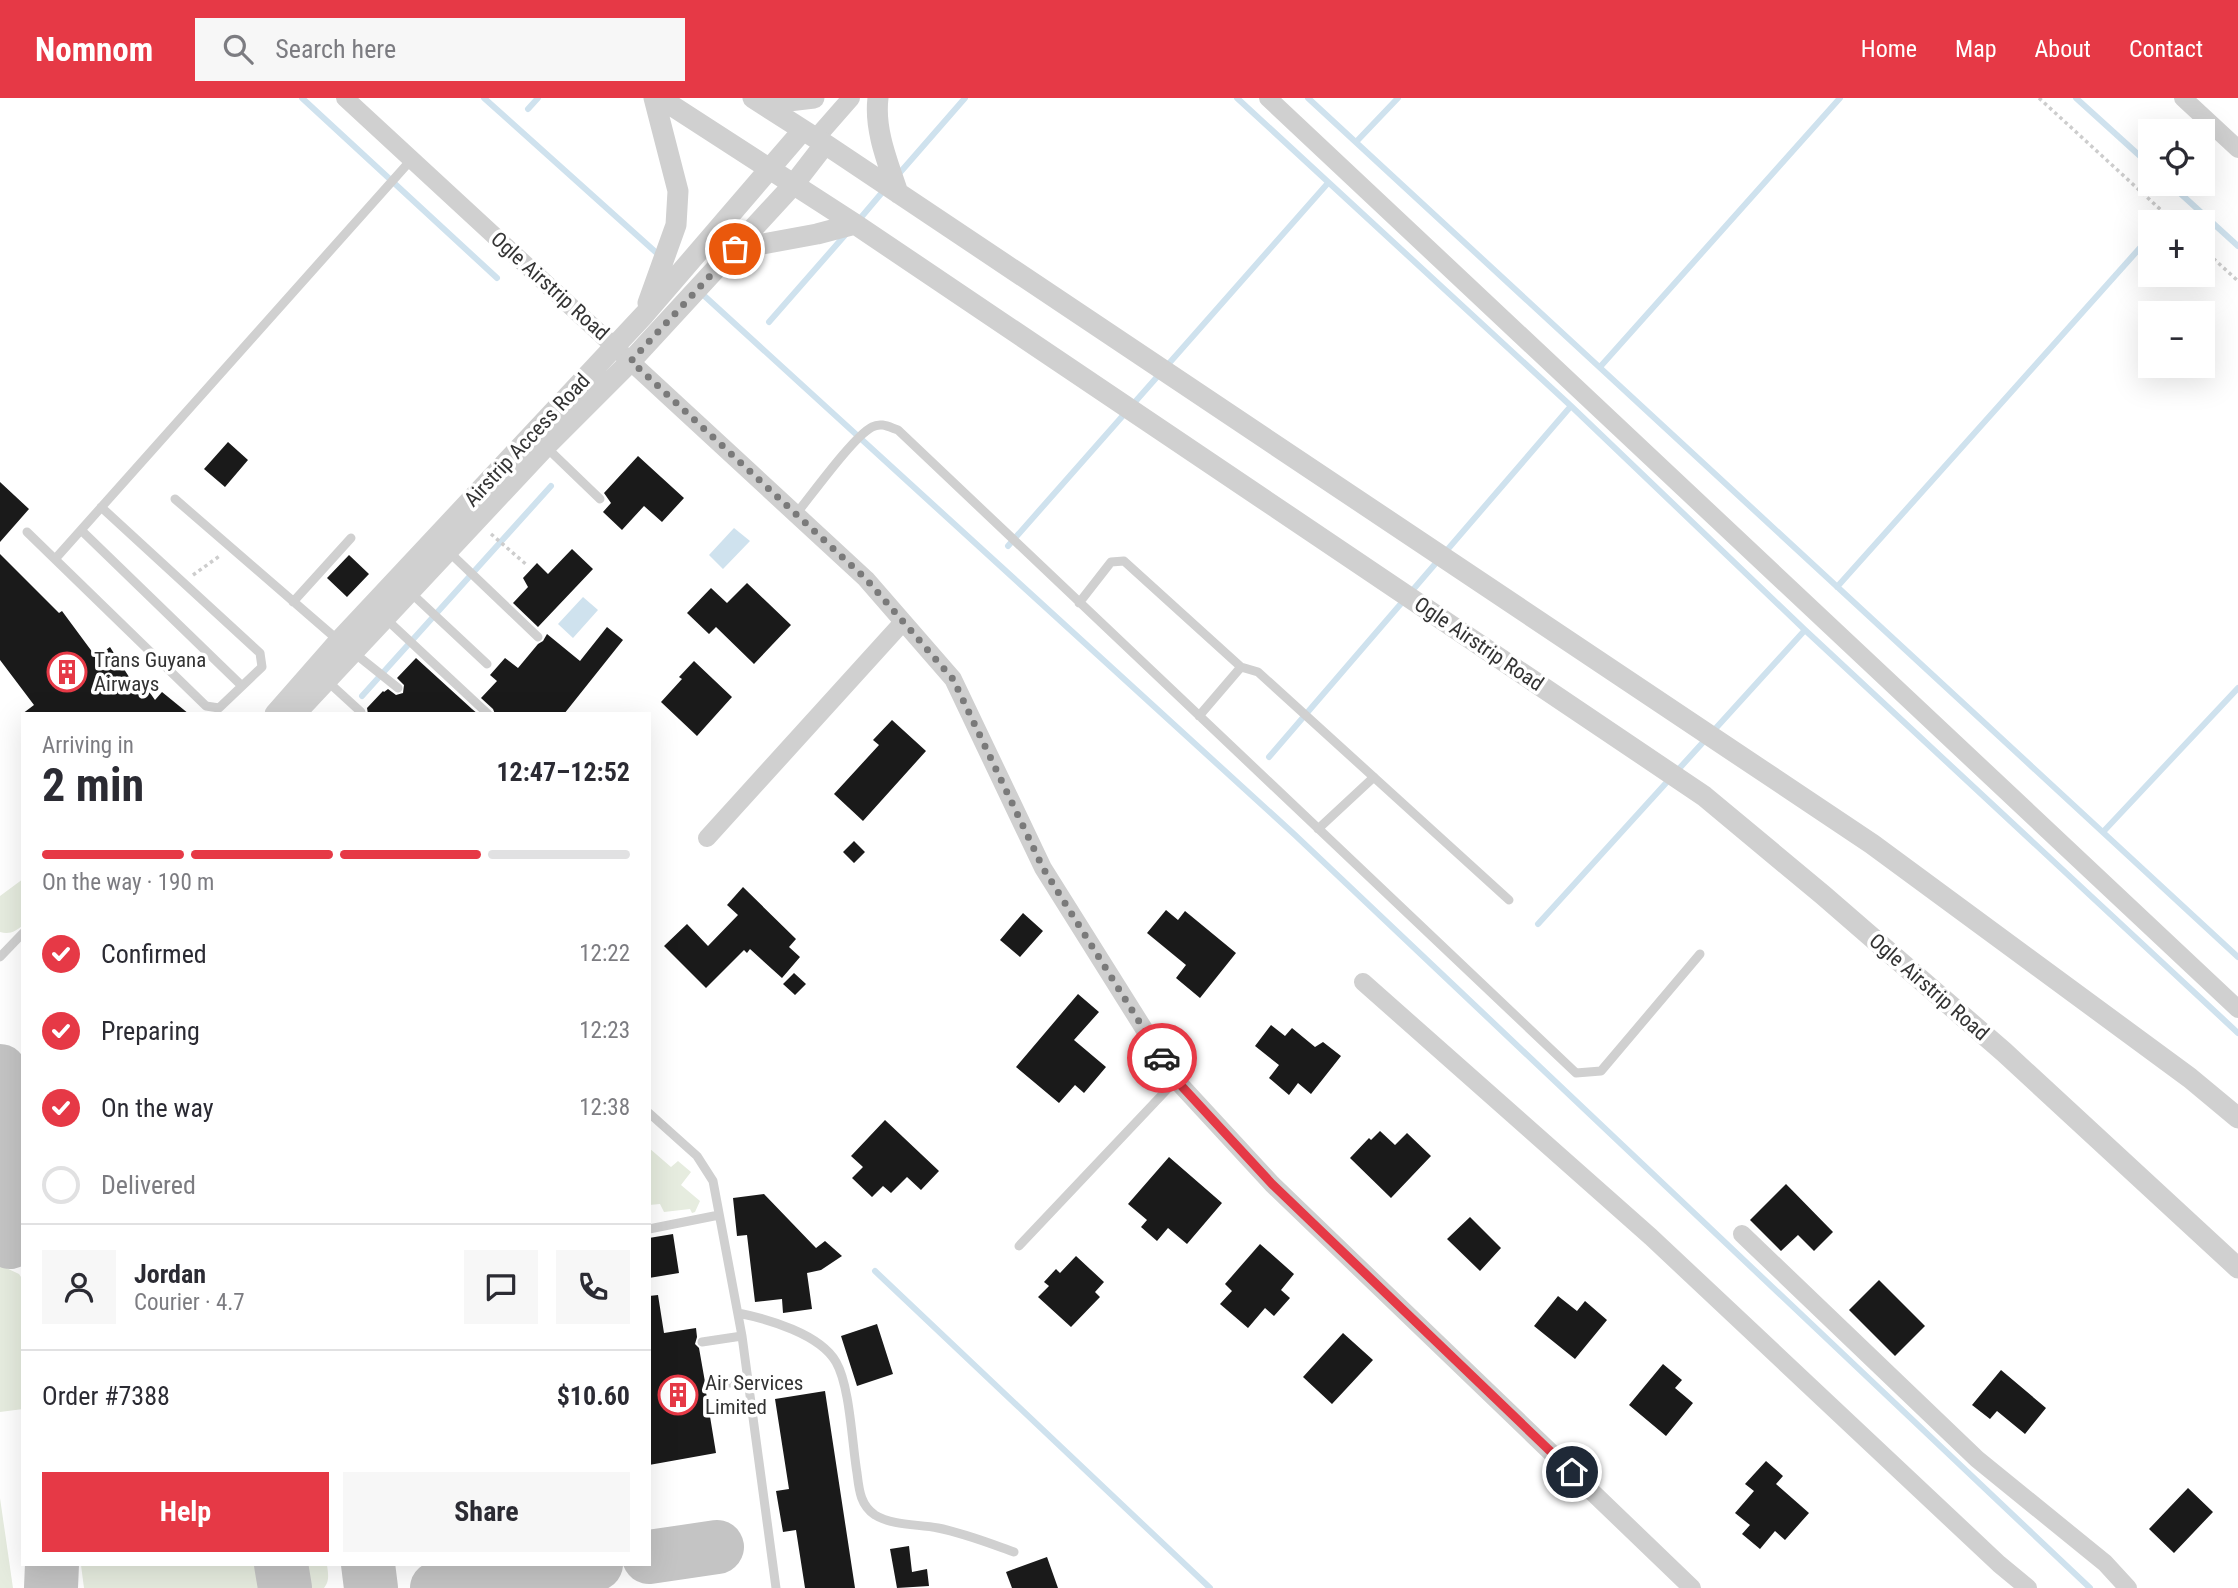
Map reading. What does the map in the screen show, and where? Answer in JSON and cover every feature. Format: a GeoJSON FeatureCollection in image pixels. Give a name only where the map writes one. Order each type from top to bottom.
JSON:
{"type":"FeatureCollection","features":[{"type":"Feature","properties":{"kind":"street","name":"Ogle Airstrip Road"},"geometry":{"type":"LineString","coordinates":[[345,98],[866,579],[953,679],[1043,868],[1176,1080],[1272,1184],[1692,1588]]}},
{"type":"Feature","properties":{"kind":"street"},"geometry":{"type":"LineString","coordinates":[[644,315],[676,225],[678,191],[654,98]]}},
{"type":"Feature","properties":{"kind":"street","name":"Ogle Airstrip Road"},"geometry":{"type":"LineString","coordinates":[[660,98],[855,224],[1704,796],[2004,1052],[2238,1268]]}},
{"type":"Feature","properties":{"kind":"street"},"geometry":{"type":"LineString","coordinates":[[758,101],[814,98]]}},
{"type":"Feature","properties":{"kind":"street"},"geometry":{"type":"LineString","coordinates":[[815,137],[851,98]]}},
{"type":"Feature","properties":{"kind":"street"},"geometry":{"type":"LineString","coordinates":[[878,98],[876,114],[884,151],[898,193]]}},
{"type":"Feature","properties":{"kind":"street"},"geometry":{"type":"LineString","coordinates":[[1268,98],[2238,1009]]}},
{"type":"Feature","properties":{"kind":"street"},"geometry":{"type":"LineString","coordinates":[[2183,98],[2238,149]]}},
{"type":"Feature","properties":{"kind":"street"},"geometry":{"type":"LineString","coordinates":[[758,101],[1872,844],[2190,1078],[2238,1118]]}},
{"type":"Feature","properties":{"kind":"street","name":"Airstrip Access Road"},"geometry":{"type":"LineString","coordinates":[[297,712],[320,687],[374,607],[644,315],[769,168],[815,137]]}},
{"type":"Feature","properties":{"kind":"street","name":"Airstrip Access Road"},"geometry":{"type":"LineString","coordinates":[[346,646],[391,623],[453,556],[546,446],[631,361],[794,184],[815,137]]}},
{"type":"Feature","properties":{"kind":"street"},"geometry":{"type":"LineString","coordinates":[[735,249],[855,224]]}},
{"type":"Feature","properties":{"kind":"street"},"geometry":{"type":"LineString","coordinates":[[707,838],[902,622]]}},
{"type":"Feature","properties":{"kind":"street","name":"Airstrip Access Road"},"geometry":{"type":"LineString","coordinates":[[278,712],[320,687]]}},
{"type":"Feature","properties":{"kind":"street"},"geometry":{"type":"LineString","coordinates":[[1363,982],[1651,1237],[1999,1564],[2028,1588]]}},
{"type":"Feature","properties":{"kind":"street"},"geometry":{"type":"LineString","coordinates":[[1742,1234],[1977,1459],[2105,1563],[2128,1588]]}},
{"type":"Feature","properties":{"kind":"lane"},"geometry":{"type":"LineString","coordinates":[[56,558],[411,160]]}},
{"type":"Feature","properties":{"kind":"lane"},"geometry":{"type":"LineString","coordinates":[[796,514],[871,427],[883,425],[898,430],[1576,1073],[1601,1071],[1700,954]]}},
{"type":"Feature","properties":{"kind":"lane"},"geometry":{"type":"LineString","coordinates":[[546,446],[600,499]]}},
{"type":"Feature","properties":{"kind":"lane"},"geometry":{"type":"LineString","coordinates":[[175,499],[293,602],[398,688]]}},
{"type":"Feature","properties":{"kind":"lane"},"geometry":{"type":"LineString","coordinates":[[27,532],[206,706],[219,708],[262,667],[260,653],[101,507]]}},
{"type":"Feature","properties":{"kind":"lane"},"geometry":{"type":"LineString","coordinates":[[81,530],[242,686]]}},
{"type":"Feature","properties":{"kind":"lane"},"geometry":{"type":"LineString","coordinates":[[293,602],[351,538]]}},
{"type":"Feature","properties":{"kind":"lane"},"geometry":{"type":"LineString","coordinates":[[453,556],[538,637]]}},
{"type":"Feature","properties":{"kind":"lane"},"geometry":{"type":"LineString","coordinates":[[1079,603],[1111,562],[1124,561],[1241,667],[1258,672],[1509,900]]}},
{"type":"Feature","properties":{"kind":"lane"},"geometry":{"type":"LineString","coordinates":[[415,597],[487,664]]}},
{"type":"Feature","properties":{"kind":"lane"},"geometry":{"type":"LineString","coordinates":[[391,623],[486,712]]}},
{"type":"Feature","properties":{"kind":"lane"},"geometry":{"type":"LineString","coordinates":[[1199,716],[1241,667]]}},
{"type":"Feature","properties":{"kind":"lane"},"geometry":{"type":"LineString","coordinates":[[320,687],[358,709]]}},
{"type":"Feature","properties":{"kind":"lane"},"geometry":{"type":"LineString","coordinates":[[1318,830],[1374,777]]}},
{"type":"Feature","properties":{"kind":"lane"},"geometry":{"type":"LineString","coordinates":[[0,957],[21,935]]}},
{"type":"Feature","properties":{"kind":"lane"},"geometry":{"type":"LineString","coordinates":[[1019,1246],[1176,1080]]}},
{"type":"Feature","properties":{"kind":"lane"},"geometry":{"type":"LineString","coordinates":[[651,1115],[697,1156],[713,1181],[742,1336],[776,1588]]}},
{"type":"Feature","properties":{"kind":"lane"},"geometry":{"type":"LineString","coordinates":[[651,1229],[719,1215]]}},
{"type":"Feature","properties":{"kind":"lane"},"geometry":{"type":"LineString","coordinates":[[738,1313],[757,1317],[810,1338],[836,1362],[843,1381],[861,1499],[875,1514],[897,1523],[956,1532],[1014,1552]]}},
{"type":"Feature","properties":{"kind":"lane"},"geometry":{"type":"LineString","coordinates":[[702,1342],[742,1336]]}},
{"type":"Feature","properties":{"kind":"lane"},"geometry":{"type":"LineString","coordinates":[[710,1386],[748,1380]]}},
{"type":"Feature","properties":{"kind":"path"},"geometry":{"type":"LineString","coordinates":[[2039,98],[2161,210]]}},
{"type":"Feature","properties":{"kind":"path"},"geometry":{"type":"LineString","coordinates":[[2215,260],[2238,281]]}},
{"type":"Feature","properties":{"kind":"path"},"geometry":{"type":"LineString","coordinates":[[488,531],[528,566]]}},
{"type":"Feature","properties":{"kind":"shaded area"},"geometry":{"type":"Polygon","coordinates":[[[21,880],[21,927],[13,932],[0,932],[0,896],[21,880]]]}},
{"type":"Feature","properties":{"kind":"shaded area"},"geometry":{"type":"Polygon","coordinates":[[[651,1150],[671,1167],[678,1161],[691,1172],[681,1185],[700,1201],[692,1213],[690,1209],[664,1212],[660,1204],[651,1205],[651,1150]]]}},
{"type":"Feature","properties":{"kind":"shaded area"},"geometry":{"type":"Polygon","coordinates":[[[0,1265],[21,1277],[21,1409],[0,1412],[0,1265]]]}},
{"type":"Feature","properties":{"kind":"shaded area"},"geometry":{"type":"Polygon","coordinates":[[[0,1498],[13,1588],[0,1588],[0,1498]]]}},
{"type":"Feature","properties":{"kind":"shaded area"},"geometry":{"type":"Polygon","coordinates":[[[81,1566],[268,1566],[272,1588],[84,1588],[81,1566]]]}},
{"type":"Feature","properties":{"kind":"shaded area"},"geometry":{"type":"Polygon","coordinates":[[[292,1566],[327,1566],[328,1577],[324,1588],[298,1588],[292,1566]]]}},
{"type":"Feature","properties":{"kind":"water"},"geometry":{"type":"Polygon","coordinates":[[[734,528],[750,541],[723,569],[709,555],[734,528]]]}},
{"type":"Feature","properties":{"kind":"water"},"geometry":{"type":"Polygon","coordinates":[[[583,597],[598,610],[573,638],[558,624],[583,597]]]}},
{"type":"Feature","properties":{"kind":"building"},"geometry":{"type":"Polygon","coordinates":[[[228,442],[248,460],[225,487],[204,469],[228,442]]]}},
{"type":"Feature","properties":{"kind":"building"},"geometry":{"type":"Polygon","coordinates":[[[638,456],[684,498],[662,522],[644,506],[622,530],[603,512],[611,503],[604,493],[638,456]]]}},
{"type":"Feature","properties":{"kind":"building"},"geometry":{"type":"Polygon","coordinates":[[[0,482],[29,509],[0,542],[0,482]]]}},
{"type":"Feature","properties":{"kind":"building"},"geometry":{"type":"Polygon","coordinates":[[[572,549],[593,569],[538,627],[513,603],[528,587],[523,578],[537,563],[548,574],[572,549]]]}},
{"type":"Feature","properties":{"kind":"building","name":"Trans Guyana Airways"},"geometry":{"type":"Polygon","coordinates":[[[0,554],[59,613],[62,611],[96,657],[110,647],[136,688],[143,683],[155,700],[162,692],[187,712],[25,712],[34,705],[0,660],[0,554]]]}},
{"type":"Feature","properties":{"kind":"building"},"geometry":{"type":"Polygon","coordinates":[[[349,555],[369,574],[347,597],[327,578],[349,555]]]}},
{"type":"Feature","properties":{"kind":"building"},"geometry":{"type":"Polygon","coordinates":[[[747,583],[791,625],[754,664],[716,627],[709,634],[687,613],[711,588],[727,603],[747,583]]]}},
{"type":"Feature","properties":{"kind":"building"},"geometry":{"type":"Polygon","coordinates":[[[607,627],[623,640],[566,712],[494,712],[481,698],[497,681],[490,675],[505,658],[518,668],[547,634],[580,661],[607,627]]]}},
{"type":"Feature","properties":{"kind":"building"},"geometry":{"type":"Polygon","coordinates":[[[416,658],[476,712],[368,712],[367,708],[383,691],[388,689],[396,695],[403,693],[404,685],[397,678],[416,658]]]}},
{"type":"Feature","properties":{"kind":"building"},"geometry":{"type":"Polygon","coordinates":[[[694,661],[732,697],[697,736],[661,702],[694,661]]]}},
{"type":"Feature","properties":{"kind":"building"},"geometry":{"type":"Polygon","coordinates":[[[892,720],[926,751],[863,821],[834,794],[879,745],[873,740],[892,720]]]}},
{"type":"Feature","properties":{"kind":"building"},"geometry":{"type":"Polygon","coordinates":[[[854,841],[865,852],[854,863],[843,852],[854,841]]]}},
{"type":"Feature","properties":{"kind":"building"},"geometry":{"type":"Polygon","coordinates":[[[743,887],[796,939],[789,947],[800,957],[782,978],[750,949],[747,953],[744,950],[706,988],[664,946],[687,924],[708,946],[738,915],[727,905],[743,887]]]}},
{"type":"Feature","properties":{"kind":"building"},"geometry":{"type":"Polygon","coordinates":[[[1166,910],[1178,920],[1185,911],[1236,953],[1200,998],[1176,978],[1186,965],[1147,933],[1166,910]]]}},
{"type":"Feature","properties":{"kind":"building"},"geometry":{"type":"Polygon","coordinates":[[[1023,913],[1043,931],[1020,957],[1000,940],[1023,913]]]}},
{"type":"Feature","properties":{"kind":"building"},"geometry":{"type":"Polygon","coordinates":[[[794,973],[806,984],[795,995],[783,984],[794,973]]]}},
{"type":"Feature","properties":{"kind":"building"},"geometry":{"type":"Polygon","coordinates":[[[1078,994],[1099,1012],[1074,1040],[1106,1067],[1084,1093],[1075,1085],[1059,1103],[1016,1067],[1078,994]]]}},
{"type":"Feature","properties":{"kind":"building"},"geometry":{"type":"Polygon","coordinates":[[[1271,1025],[1285,1036],[1292,1028],[1315,1047],[1323,1042],[1341,1056],[1311,1094],[1298,1083],[1289,1095],[1269,1078],[1279,1065],[1255,1046],[1271,1025]]]}},
{"type":"Feature","properties":{"kind":"building"},"geometry":{"type":"Polygon","coordinates":[[[885,1120],[939,1171],[921,1190],[907,1177],[891,1193],[883,1186],[872,1197],[852,1178],[863,1167],[851,1156],[885,1120]]]}},
{"type":"Feature","properties":{"kind":"building"},"geometry":{"type":"Polygon","coordinates":[[[1380,1131],[1395,1145],[1407,1133],[1431,1156],[1391,1198],[1350,1158],[1369,1138],[1371,1140],[1380,1131]]]}},
{"type":"Feature","properties":{"kind":"building"},"geometry":{"type":"Polygon","coordinates":[[[1169,1157],[1222,1203],[1187,1244],[1168,1228],[1157,1241],[1141,1227],[1147,1220],[1128,1204],[1169,1157]]]}},
{"type":"Feature","properties":{"kind":"building"},"geometry":{"type":"Polygon","coordinates":[[[1786,1184],[1833,1232],[1814,1251],[1798,1235],[1781,1251],[1750,1220],[1786,1184]]]}},
{"type":"Feature","properties":{"kind":"building"},"geometry":{"type":"Polygon","coordinates":[[[764,1194],[816,1248],[825,1241],[842,1256],[821,1270],[807,1273],[812,1309],[783,1313],[782,1299],[755,1302],[747,1235],[737,1236],[733,1198],[764,1194]]]}},
{"type":"Feature","properties":{"kind":"building"},"geometry":{"type":"Polygon","coordinates":[[[1470,1217],[1501,1248],[1480,1271],[1447,1239],[1470,1217]]]}},
{"type":"Feature","properties":{"kind":"building"},"geometry":{"type":"Polygon","coordinates":[[[673,1234],[679,1273],[651,1278],[651,1238],[673,1234]]]}},
{"type":"Feature","properties":{"kind":"building"},"geometry":{"type":"Polygon","coordinates":[[[1260,1244],[1294,1274],[1281,1290],[1290,1298],[1274,1316],[1265,1308],[1248,1328],[1220,1304],[1232,1291],[1225,1284],[1260,1244]]]}},
{"type":"Feature","properties":{"kind":"building"},"geometry":{"type":"Polygon","coordinates":[[[1076,1256],[1104,1282],[1095,1292],[1100,1297],[1071,1327],[1038,1297],[1049,1286],[1044,1282],[1056,1269],[1060,1273],[1076,1256]]]}},
{"type":"Feature","properties":{"kind":"building"},"geometry":{"type":"Polygon","coordinates":[[[1879,1280],[1925,1326],[1895,1356],[1849,1310],[1879,1280]]]}},
{"type":"Feature","properties":{"kind":"building","name":"Air Services Limited"},"geometry":{"type":"Polygon","coordinates":[[[658,1295],[664,1333],[696,1328],[695,1344],[699,1348],[705,1382],[703,1388],[706,1392],[716,1453],[651,1465],[651,1296],[658,1295]]]}},
{"type":"Feature","properties":{"kind":"building"},"geometry":{"type":"Polygon","coordinates":[[[1558,1296],[1577,1311],[1585,1301],[1607,1320],[1575,1359],[1534,1326],[1558,1296]]]}},
{"type":"Feature","properties":{"kind":"building"},"geometry":{"type":"Polygon","coordinates":[[[877,1324],[893,1374],[857,1386],[841,1336],[877,1324]]]}},
{"type":"Feature","properties":{"kind":"building"},"geometry":{"type":"Polygon","coordinates":[[[1343,1333],[1373,1360],[1332,1404],[1303,1377],[1343,1333]]]}},
{"type":"Feature","properties":{"kind":"building"},"geometry":{"type":"Polygon","coordinates":[[[1663,1364],[1682,1380],[1675,1388],[1693,1403],[1666,1436],[1629,1405],[1663,1364]]]}},
{"type":"Feature","properties":{"kind":"building"},"geometry":{"type":"Polygon","coordinates":[[[2001,1370],[2046,1408],[2025,1434],[1997,1411],[1990,1419],[1972,1405],[2001,1370]]]}},
{"type":"Feature","properties":{"kind":"building"},"geometry":{"type":"Polygon","coordinates":[[[825,1391],[855,1588],[805,1588],[796,1530],[783,1532],[776,1491],[789,1489],[775,1399],[825,1391]]]}},
{"type":"Feature","properties":{"kind":"building"},"geometry":{"type":"Polygon","coordinates":[[[1766,1461],[1783,1476],[1776,1484],[1809,1513],[1785,1540],[1775,1531],[1760,1549],[1742,1534],[1750,1525],[1735,1513],[1754,1491],[1745,1484],[1766,1461]]]}},
{"type":"Feature","properties":{"kind":"building"},"geometry":{"type":"Polygon","coordinates":[[[2188,1488],[2213,1512],[2174,1553],[2149,1529],[2188,1488]]]}},
{"type":"Feature","properties":{"kind":"building"},"geometry":{"type":"Polygon","coordinates":[[[909,1546],[912,1572],[927,1569],[929,1586],[897,1588],[890,1549],[909,1546]]]}},
{"type":"Feature","properties":{"kind":"building"},"geometry":{"type":"Polygon","coordinates":[[[1047,1557],[1058,1588],[1012,1588],[1006,1572],[1047,1557]]]}},
{"type":"Feature","properties":{"kind":"waterway"},"geometry":{"type":"LineString","coordinates":[[302,98],[497,278]]}},
{"type":"Feature","properties":{"kind":"waterway"},"geometry":{"type":"LineString","coordinates":[[484,98],[660,256]]}},
{"type":"Feature","properties":{"kind":"waterway"},"geometry":{"type":"LineString","coordinates":[[528,109],[538,98]]}},
{"type":"Feature","properties":{"kind":"waterway"},"geometry":{"type":"LineString","coordinates":[[897,176],[965,98]]}},
{"type":"Feature","properties":{"kind":"waterway"},"geometry":{"type":"LineString","coordinates":[[1237,98],[1571,406],[1805,630],[2238,1033]]}},
{"type":"Feature","properties":{"kind":"waterway"},"geometry":{"type":"LineString","coordinates":[[1308,98],[2238,957]]}},
{"type":"Feature","properties":{"kind":"waterway"},"geometry":{"type":"LineString","coordinates":[[1356,142],[1398,98]]}},
{"type":"Feature","properties":{"kind":"waterway"},"geometry":{"type":"LineString","coordinates":[[1600,367],[1840,98]]}},
{"type":"Feature","properties":{"kind":"waterway"},"geometry":{"type":"LineString","coordinates":[[2076,98],[2138,154]]}},
{"type":"Feature","properties":{"kind":"waterway"},"geometry":{"type":"LineString","coordinates":[[1008,546],[1328,183]]}},
{"type":"Feature","properties":{"kind":"waterway"},"geometry":{"type":"LineString","coordinates":[[858,221],[885,189]]}},
{"type":"Feature","properties":{"kind":"waterway"},"geometry":{"type":"LineString","coordinates":[[2183,196],[2238,246]]}},
{"type":"Feature","properties":{"kind":"waterway"},"geometry":{"type":"LineString","coordinates":[[769,322],[846,234]]}},
{"type":"Feature","properties":{"kind":"waterway"},"geometry":{"type":"LineString","coordinates":[[1837,587],[2138,250]]}},
{"type":"Feature","properties":{"kind":"waterway"},"geometry":{"type":"LineString","coordinates":[[699,291],[1295,835],[2090,1588]]}},
{"type":"Feature","properties":{"kind":"waterway"},"geometry":{"type":"LineString","coordinates":[[1269,757],[1571,406]]}},
{"type":"Feature","properties":{"kind":"waterway"},"geometry":{"type":"LineString","coordinates":[[362,696],[551,486]]}},
{"type":"Feature","properties":{"kind":"waterway"},"geometry":{"type":"LineString","coordinates":[[1538,924],[1805,630]]}},
{"type":"Feature","properties":{"kind":"waterway"},"geometry":{"type":"LineString","coordinates":[[2103,832],[2238,688]]}},
{"type":"Feature","properties":{"kind":"waterway"},"geometry":{"type":"LineString","coordinates":[[875,1271],[1210,1588]]}},
{"type":"Feature","properties":{"kind":"taxiway"},"geometry":{"type":"LineString","coordinates":[[0,1071],[10,1242]]}},
{"type":"Feature","properties":{"kind":"taxiway"},"geometry":{"type":"LineString","coordinates":[[651,1557],[717,1547]]}},
{"type":"Feature","properties":{"kind":"taxiway"},"geometry":{"type":"LineString","coordinates":[[51,1588],[52,1566]]}},
{"type":"Feature","properties":{"kind":"taxiway"},"geometry":{"type":"LineString","coordinates":[[281,1566],[285,1588]]}},
{"type":"Feature","properties":{"kind":"taxiway"},"geometry":{"type":"LineString","coordinates":[[368,1566],[371,1588]]}},
{"type":"Feature","properties":{"kind":"taxiway"},"geometry":{"type":"LineString","coordinates":[[437,1588],[583,1566]]}},
{"type":"Feature","properties":{"kind":"way so far"},"geometry":{"type":"LineString","coordinates":[[735,249],[631,361],[866,579],[953,679],[1043,868],[1162,1058]]}},
{"type":"Feature","properties":{"kind":"place","name":"Trans Guyana Airways"},"geometry":{"type":"Point","coordinates":[67,672]}},
{"type":"Feature","properties":{"kind":"place","name":"Air Services Limited"},"geometry":{"type":"Point","coordinates":[678,1395]}},
{"type":"Feature","properties":{"kind":"route"},"geometry":{"type":"LineString","coordinates":[[1162,1058],[1176,1080],[1272,1184],[1572,1472]]}}]}
